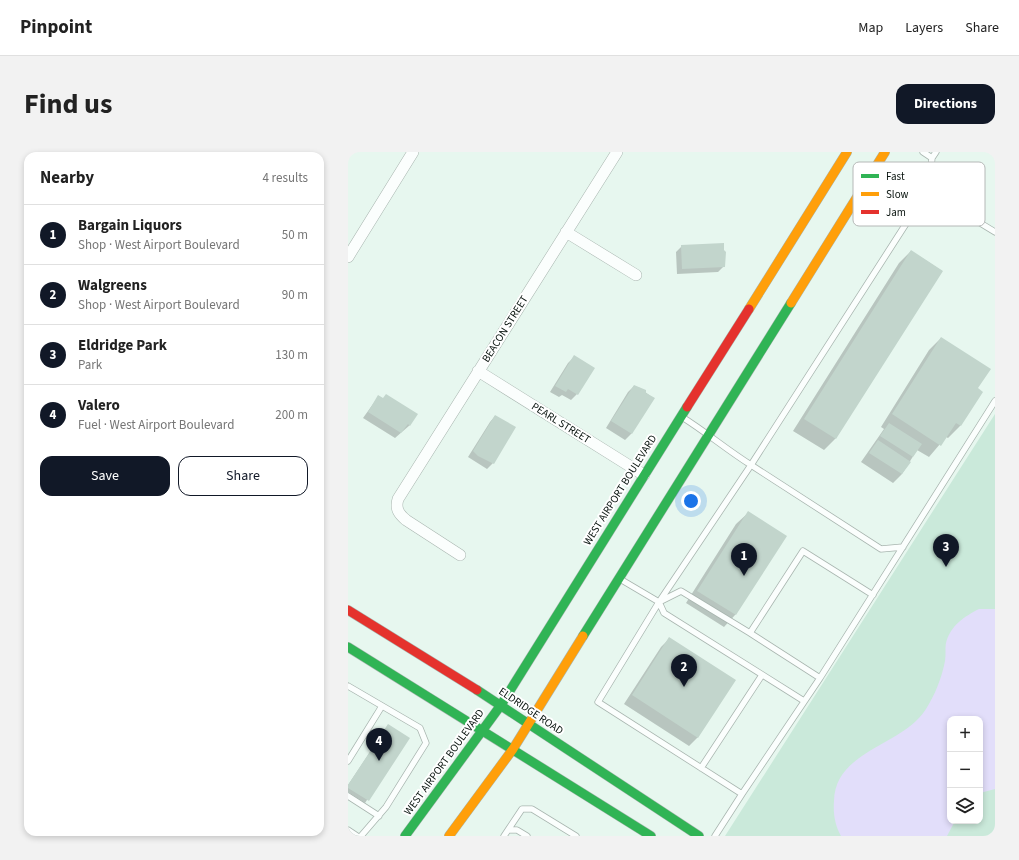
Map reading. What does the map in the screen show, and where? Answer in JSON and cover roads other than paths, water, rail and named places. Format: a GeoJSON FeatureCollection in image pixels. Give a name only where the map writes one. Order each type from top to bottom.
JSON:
{"type":"FeatureCollection","features":[{"type":"Feature","properties":{"kind":"main road","name":"WEST AIRPORT BOULEVARD"},"geometry":{"type":"LineString","coordinates":[[405,836],[501,705],[680,416],[847,152]]}},
{"type":"Feature","properties":{"kind":"main road"},"geometry":{"type":"LineString","coordinates":[[879,162],[885,152]]}},
{"type":"Feature","properties":{"kind":"main road"},"geometry":{"type":"LineString","coordinates":[[449,836],[512,749],[528,724],[853,203]]}},
{"type":"Feature","properties":{"kind":"main road","name":"ELDRIDGE ROAD"},"geometry":{"type":"LineString","coordinates":[[348,610],[501,705],[699,836]]}},
{"type":"Feature","properties":{"kind":"main road"},"geometry":{"type":"LineString","coordinates":[[348,647],[482,729],[636,830],[651,836]]}},
{"type":"Feature","properties":{"kind":"street"},"geometry":{"type":"LineString","coordinates":[[348,257],[413,152]]}},
{"type":"Feature","properties":{"kind":"street","name":"BEACON STREET"},"geometry":{"type":"LineString","coordinates":[[460,554],[406,520],[399,513],[397,506],[399,496],[616,152]]}},
{"type":"Feature","properties":{"kind":"street"},"geometry":{"type":"LineString","coordinates":[[566,232],[636,275]]}},
{"type":"Feature","properties":{"kind":"street","name":"PEARL STREET"},"geometry":{"type":"LineString","coordinates":[[478,371],[644,475]]}},
{"type":"Feature","properties":{"kind":"lane"},"geometry":{"type":"LineString","coordinates":[[923,152],[932,158]]}},
{"type":"Feature","properties":{"kind":"lane"},"geometry":{"type":"LineString","coordinates":[[932,162],[932,158],[936,152]]}},
{"type":"Feature","properties":{"kind":"lane"},"geometry":{"type":"LineString","coordinates":[[742,794],[598,702],[659,602],[751,465],[905,226]]}},
{"type":"Feature","properties":{"kind":"lane"},"geometry":{"type":"LineString","coordinates":[[985,226],[995,232]]}},
{"type":"Feature","properties":{"kind":"lane"},"geometry":{"type":"LineString","coordinates":[[715,836],[820,678],[995,401]]}},
{"type":"Feature","properties":{"kind":"lane"},"geometry":{"type":"LineString","coordinates":[[680,416],[709,434],[733,454],[881,548],[903,547]]}},
{"type":"Feature","properties":{"kind":"lane"},"geometry":{"type":"LineString","coordinates":[[750,632],[803,551],[872,595]]}},
{"type":"Feature","properties":{"kind":"lane"},"geometry":{"type":"LineString","coordinates":[[619,578],[659,602],[664,613],[804,701]]}},
{"type":"Feature","properties":{"kind":"lane"},"geometry":{"type":"LineString","coordinates":[[659,602],[681,590],[750,632],[820,678]]}},
{"type":"Feature","properties":{"kind":"lane"},"geometry":{"type":"LineString","coordinates":[[701,768],[762,675]]}},
{"type":"Feature","properties":{"kind":"lane"},"geometry":{"type":"LineString","coordinates":[[348,686],[420,728],[426,743],[386,807],[362,836]]}},
{"type":"Feature","properties":{"kind":"lane"},"geometry":{"type":"LineString","coordinates":[[348,761],[382,706]]}},
{"type":"Feature","properties":{"kind":"lane"},"geometry":{"type":"LineString","coordinates":[[348,796],[379,816]]}},
{"type":"Feature","properties":{"kind":"lane"},"geometry":{"type":"LineString","coordinates":[[504,836],[522,809],[532,809],[576,836]]}},
{"type":"Feature","properties":{"kind":"lane"},"geometry":{"type":"LineString","coordinates":[[348,830],[357,836]]}},
{"type":"Feature","properties":{"kind":"lane"},"geometry":{"type":"LineString","coordinates":[[508,830],[517,830],[527,836]]}},
{"type":"Feature","properties":{"kind":"place","name":"Eldridge Park"},"geometry":{"type":"Point","coordinates":[946,567]}},
{"type":"Feature","properties":{"kind":"place","name":"Bargain Liquors"},"geometry":{"type":"Point","coordinates":[744,576]}},
{"type":"Feature","properties":{"kind":"place","name":"Walgreens"},"geometry":{"type":"Point","coordinates":[684,687]}},
{"type":"Feature","properties":{"kind":"place","name":"Valero"},"geometry":{"type":"Point","coordinates":[379,761]}}]}
